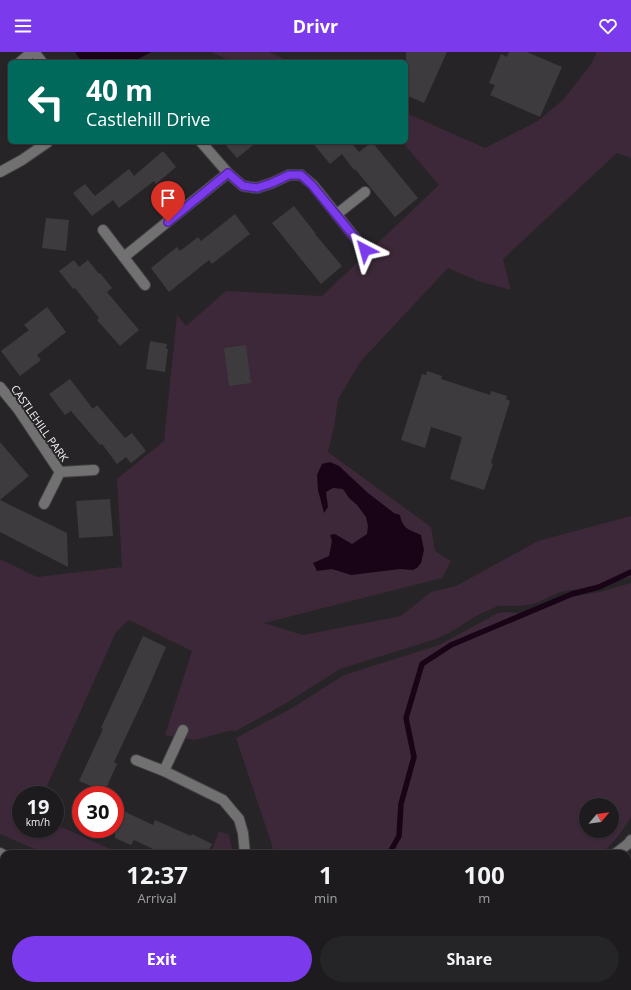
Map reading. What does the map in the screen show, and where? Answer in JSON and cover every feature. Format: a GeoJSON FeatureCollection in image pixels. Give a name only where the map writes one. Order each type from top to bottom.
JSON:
{"type":"FeatureCollection","features":[{"type":"Feature","properties":{"kind":"street"},"geometry":{"type":"LineString","coordinates":[[23,60],[33,52],[40,60]]}},
{"type":"Feature","properties":{"kind":"street"},"geometry":{"type":"LineString","coordinates":[[0,172],[22,160],[45,144]]}},
{"type":"Feature","properties":{"kind":"street"},"geometry":{"type":"LineString","coordinates":[[202,144],[228,173],[243,186],[257,188],[289,175],[301,175],[312,185],[337,214],[365,250]]}},
{"type":"Feature","properties":{"kind":"street"},"geometry":{"type":"LineString","coordinates":[[124,257],[228,173]]}},
{"type":"Feature","properties":{"kind":"street"},"geometry":{"type":"LineString","coordinates":[[337,214],[365,192]]}},
{"type":"Feature","properties":{"kind":"street"},"geometry":{"type":"LineString","coordinates":[[103,230],[145,285]]}},
{"type":"Feature","properties":{"kind":"street","name":"CASTLEHILL PARK"},"geometry":{"type":"LineString","coordinates":[[0,388],[18,409],[60,472]]}},
{"type":"Feature","properties":{"kind":"street"},"geometry":{"type":"LineString","coordinates":[[44,504],[60,472],[94,470]]}},
{"type":"Feature","properties":{"kind":"street"},"geometry":{"type":"LineString","coordinates":[[164,771],[183,730]]}},
{"type":"Feature","properties":{"kind":"street"},"geometry":{"type":"LineString","coordinates":[[136,760],[164,771],[223,800],[239,819],[243,833],[245,850]]}},
{"type":"Feature","properties":{"kind":"street"},"geometry":{"type":"LineString","coordinates":[[620,850],[631,840]]}},
{"type":"Feature","properties":{"kind":"shaded area"},"geometry":{"type":"Polygon","coordinates":[[[75,52],[151,52],[137,60],[81,60],[75,52]]]}},
{"type":"Feature","properties":{"kind":"shaded area"},"geometry":{"type":"Polygon","coordinates":[[[211,52],[269,52],[287,60],[229,60],[211,52]]]}},
{"type":"Feature","properties":{"kind":"shaded area"},"geometry":{"type":"Polygon","coordinates":[[[597,52],[631,52],[631,158],[617,153],[503,259],[511,290],[478,281],[448,268],[361,361],[338,399],[334,427],[328,452],[431,527],[435,551],[451,561],[442,578],[264,623],[303,635],[401,616],[431,592],[456,586],[538,541],[631,516],[631,577],[598,586],[560,592],[534,604],[520,606],[498,606],[478,615],[449,633],[436,639],[340,669],[288,702],[234,732],[233,730],[195,740],[165,735],[192,651],[129,620],[116,632],[47,786],[12,786],[12,838],[64,838],[64,828],[72,832],[72,838],[86,838],[112,850],[37,850],[0,834],[0,559],[37,577],[122,567],[117,479],[164,441],[177,315],[186,326],[226,291],[322,296],[439,185],[404,144],[408,144],[408,114],[485,148],[538,121],[564,99],[591,64],[597,52]]]}},
{"type":"Feature","properties":{"kind":"shaded area"},"geometry":{"type":"Polygon","coordinates":[[[330,462],[339,466],[368,493],[394,513],[400,515],[403,524],[407,528],[421,535],[424,550],[421,563],[417,568],[413,570],[400,569],[351,575],[332,569],[317,571],[313,563],[329,556],[332,541],[330,535],[335,534],[352,544],[367,534],[368,526],[366,517],[343,489],[333,488],[326,492],[328,507],[324,513],[318,490],[317,475],[322,464],[330,462]]]}},
{"type":"Feature","properties":{"kind":"shaded area"},"geometry":{"type":"Polygon","coordinates":[[[631,583],[631,817],[619,836],[619,798],[579,798],[579,838],[617,838],[610,846],[606,850],[273,850],[236,738],[292,708],[344,675],[439,645],[498,613],[519,613],[536,610],[562,598],[600,592],[631,583]]]}},
{"type":"Feature","properties":{"kind":"shaded area"},"geometry":{"type":"Polygon","coordinates":[[[219,831],[229,835],[232,850],[212,850],[219,831]]]}},
{"type":"Feature","properties":{"kind":"building"},"geometry":{"type":"Polygon","coordinates":[[[406,52],[447,52],[424,103],[408,96],[408,60],[406,60],[406,52]]]}},
{"type":"Feature","properties":{"kind":"building"},"geometry":{"type":"Polygon","coordinates":[[[509,52],[527,52],[562,67],[540,117],[490,95],[495,85],[489,83],[501,54],[507,57],[509,52]]]}},
{"type":"Feature","properties":{"kind":"building"},"geometry":{"type":"Polygon","coordinates":[[[225,144],[254,144],[237,158],[225,144]]]}},
{"type":"Feature","properties":{"kind":"building"},"geometry":{"type":"Polygon","coordinates":[[[314,144],[354,144],[353,145],[359,152],[369,144],[374,144],[418,198],[395,217],[342,154],[330,164],[314,144]]]}},
{"type":"Feature","properties":{"kind":"building"},"geometry":{"type":"Polygon","coordinates":[[[163,151],[176,167],[156,184],[154,181],[119,208],[113,200],[92,216],[73,193],[85,184],[95,196],[129,169],[134,176],[163,151]]]}},
{"type":"Feature","properties":{"kind":"building"},"geometry":{"type":"Polygon","coordinates":[[[294,206],[342,266],[321,284],[272,223],[294,206]]]}},
{"type":"Feature","properties":{"kind":"building"},"geometry":{"type":"Polygon","coordinates":[[[235,214],[250,234],[212,264],[209,260],[169,292],[151,268],[177,247],[180,251],[198,237],[201,241],[235,214]]]}},
{"type":"Feature","properties":{"kind":"building"},"geometry":{"type":"Polygon","coordinates":[[[46,218],[69,220],[66,251],[42,248],[46,218]]]}},
{"type":"Feature","properties":{"kind":"building"},"geometry":{"type":"Polygon","coordinates":[[[74,260],[79,267],[88,260],[112,288],[107,292],[139,330],[120,346],[97,320],[99,318],[75,288],[73,289],[59,271],[74,260]]]}},
{"type":"Feature","properties":{"kind":"building"},"geometry":{"type":"Polygon","coordinates":[[[47,307],[66,332],[37,355],[41,360],[20,376],[1,351],[29,330],[24,325],[47,307]]]}},
{"type":"Feature","properties":{"kind":"building"},"geometry":{"type":"Polygon","coordinates":[[[150,341],[167,344],[166,349],[168,349],[165,372],[146,369],[150,341]]]}},
{"type":"Feature","properties":{"kind":"building"},"geometry":{"type":"Polygon","coordinates":[[[246,345],[251,383],[229,386],[224,348],[246,345]]]}},
{"type":"Feature","properties":{"kind":"building"},"geometry":{"type":"Polygon","coordinates":[[[427,371],[442,376],[441,379],[490,395],[491,391],[507,396],[506,399],[510,401],[491,463],[493,464],[484,490],[450,479],[462,437],[431,427],[425,448],[401,440],[422,374],[426,375],[427,371]]]}},
{"type":"Feature","properties":{"kind":"building"},"geometry":{"type":"Polygon","coordinates":[[[70,379],[93,409],[97,405],[125,438],[132,433],[146,451],[131,463],[126,457],[117,464],[102,444],[100,445],[71,411],[65,415],[49,394],[70,379]]]}},
{"type":"Feature","properties":{"kind":"building"},"geometry":{"type":"Polygon","coordinates":[[[0,442],[29,476],[0,500],[0,442]]]}},
{"type":"Feature","properties":{"kind":"building"},"geometry":{"type":"Polygon","coordinates":[[[110,499],[113,536],[79,538],[76,501],[110,499]]]}},
{"type":"Feature","properties":{"kind":"building"},"geometry":{"type":"Polygon","coordinates":[[[0,500],[67,533],[68,567],[0,532],[0,500]]]}},
{"type":"Feature","properties":{"kind":"building"},"geometry":{"type":"Polygon","coordinates":[[[143,636],[166,647],[114,762],[117,764],[107,786],[91,786],[79,781],[103,729],[101,728],[143,636]]]}},
{"type":"Feature","properties":{"kind":"building"},"geometry":{"type":"Polygon","coordinates":[[[124,811],[153,825],[155,820],[191,836],[192,834],[212,844],[209,850],[155,850],[134,840],[131,845],[115,838],[124,838],[124,811]]]}},
{"type":"Feature","properties":{"kind":"waterway"},"geometry":{"type":"LineString","coordinates":[[391,850],[399,836],[401,804],[414,757],[406,718],[422,664],[451,645],[572,594],[599,587],[631,572]]}},
{"type":"Feature","properties":{"kind":"route"},"geometry":{"type":"LineString","coordinates":[[168,222],[228,173],[243,186],[257,188],[289,175],[301,175],[312,185],[365,250]]}}]}
